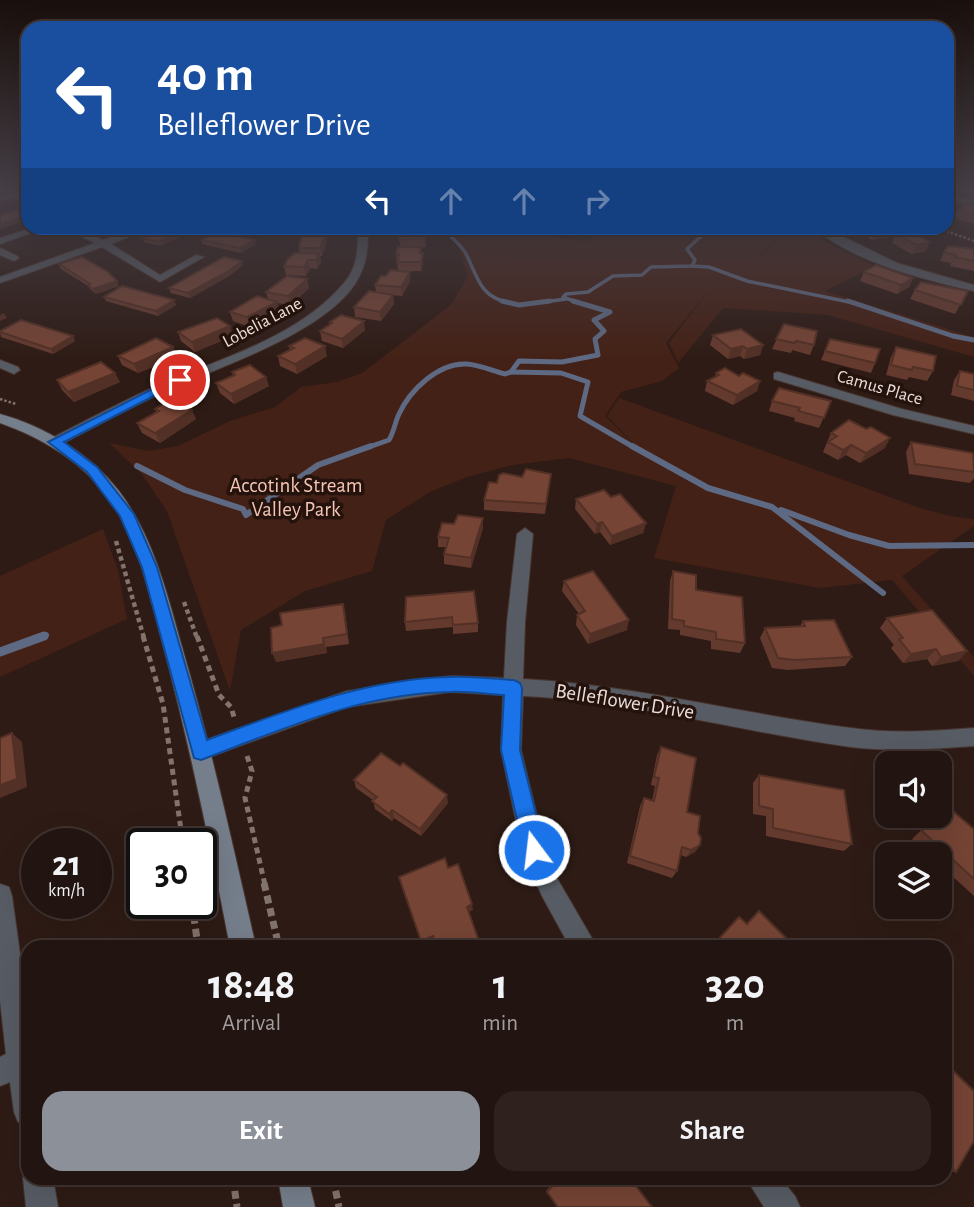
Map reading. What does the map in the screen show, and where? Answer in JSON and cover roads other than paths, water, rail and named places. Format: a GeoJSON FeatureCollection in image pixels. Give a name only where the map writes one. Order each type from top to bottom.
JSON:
{"type":"FeatureCollection","features":[{"type":"Feature","properties":{"kind":"street"},"geometry":{"type":"LineString","coordinates":[[0,280],[94,247]]}},
{"type":"Feature","properties":{"kind":"street"},"geometry":{"type":"LineString","coordinates":[[109,247],[160,279],[199,257]]}},
{"type":"Feature","properties":{"kind":"street","name":"Lobelia Lane"},"geometry":{"type":"LineString","coordinates":[[55,442],[136,400],[268,342],[313,316],[342,290],[360,264],[365,247]]}},
{"type":"Feature","properties":{"kind":"street"},"geometry":{"type":"LineString","coordinates":[[851,247],[890,264],[974,288]]}},
{"type":"Feature","properties":{"kind":"street"},"geometry":{"type":"LineString","coordinates":[[0,251],[14,258]]}},
{"type":"Feature","properties":{"kind":"street"},"geometry":{"type":"LineString","coordinates":[[0,365],[14,370]]}},
{"type":"Feature","properties":{"kind":"street","name":"Camus Place"},"geometry":{"type":"LineString","coordinates":[[778,376],[898,412],[974,430]]}},
{"type":"Feature","properties":{"kind":"street"},"geometry":{"type":"LineString","coordinates":[[0,418],[55,442],[92,470],[127,514],[150,567],[201,751],[242,940]]}},
{"type":"Feature","properties":{"kind":"street"},"geometry":{"type":"LineString","coordinates":[[524,534],[516,622],[511,750],[534,850],[550,888],[580,940]]}},
{"type":"Feature","properties":{"kind":"street","name":"Belleflower Drive"},"geometry":{"type":"LineString","coordinates":[[201,751],[304,712],[347,699],[450,684],[573,690],[853,738],[919,741],[974,737]]}},
{"type":"Feature","properties":{"kind":"street"},"geometry":{"type":"LineString","coordinates":[[0,896],[10,1067],[21,1094]]}},
{"type":"Feature","properties":{"kind":"street"},"geometry":{"type":"LineString","coordinates":[[39,1185],[42,1207]]}},
{"type":"Feature","properties":{"kind":"street"},"geometry":{"type":"LineString","coordinates":[[294,1185],[299,1207]]}},
{"type":"Feature","properties":{"kind":"street"},"geometry":{"type":"LineString","coordinates":[[767,1185],[784,1207]]}},
{"type":"Feature","properties":{"kind":"waterway"},"geometry":{"type":"LineString","coordinates":[[461,247],[480,284],[491,295],[504,301]]}},
{"type":"Feature","properties":{"kind":"waterway"},"geometry":{"type":"LineString","coordinates":[[689,247],[687,249],[695,260],[692,266]]}},
{"type":"Feature","properties":{"kind":"waterway"},"geometry":{"type":"LineString","coordinates":[[576,302],[563,297],[566,294],[588,292],[613,276],[642,275],[651,267],[692,266]]}},
{"type":"Feature","properties":{"kind":"waterway"},"geometry":{"type":"LineString","coordinates":[[692,266],[709,267],[747,281],[854,303]]}},
{"type":"Feature","properties":{"kind":"waterway"},"geometry":{"type":"LineString","coordinates":[[536,303],[566,299]]}},
{"type":"Feature","properties":{"kind":"waterway"},"geometry":{"type":"LineString","coordinates":[[504,301],[519,305],[550,301]]}},
{"type":"Feature","properties":{"kind":"waterway"},"geometry":{"type":"LineString","coordinates":[[504,301],[509,303]]}},
{"type":"Feature","properties":{"kind":"waterway"},"geometry":{"type":"LineString","coordinates":[[848,301],[854,303]]}},
{"type":"Feature","properties":{"kind":"waterway"},"geometry":{"type":"LineString","coordinates":[[511,372],[519,361],[562,362],[598,355],[595,339],[604,331],[594,320],[610,312],[576,302]]}},
{"type":"Feature","properties":{"kind":"waterway"},"geometry":{"type":"LineString","coordinates":[[854,303],[953,336],[974,340]]}},
{"type":"Feature","properties":{"kind":"waterway"},"geometry":{"type":"LineString","coordinates":[[366,448],[389,440],[399,414],[410,396],[436,373],[456,365],[467,364],[505,374],[511,372]]}},
{"type":"Feature","properties":{"kind":"waterway"},"geometry":{"type":"LineString","coordinates":[[511,372],[561,373],[588,382],[580,416],[635,448]]}},
{"type":"Feature","properties":{"kind":"waterway"},"geometry":{"type":"LineString","coordinates":[[137,466],[185,490],[243,509],[246,515],[318,465],[371,446]]}},
{"type":"Feature","properties":{"kind":"waterway"},"geometry":{"type":"LineString","coordinates":[[632,446],[708,488],[772,507],[883,593]]}},
{"type":"Feature","properties":{"kind":"waterway"},"geometry":{"type":"LineString","coordinates":[[781,510],[849,535],[889,546],[974,545]]}},
{"type":"Feature","properties":{"kind":"waterway"},"geometry":{"type":"LineString","coordinates":[[42,637],[46,635]]}},
{"type":"Feature","properties":{"kind":"waterway"},"geometry":{"type":"LineString","coordinates":[[0,652],[42,637]]}},
{"type":"Feature","properties":{"kind":"park label","name":"Accotink Stream Valley Park"},"geometry":{"type":"Point","coordinates":[296,497]}}]}
